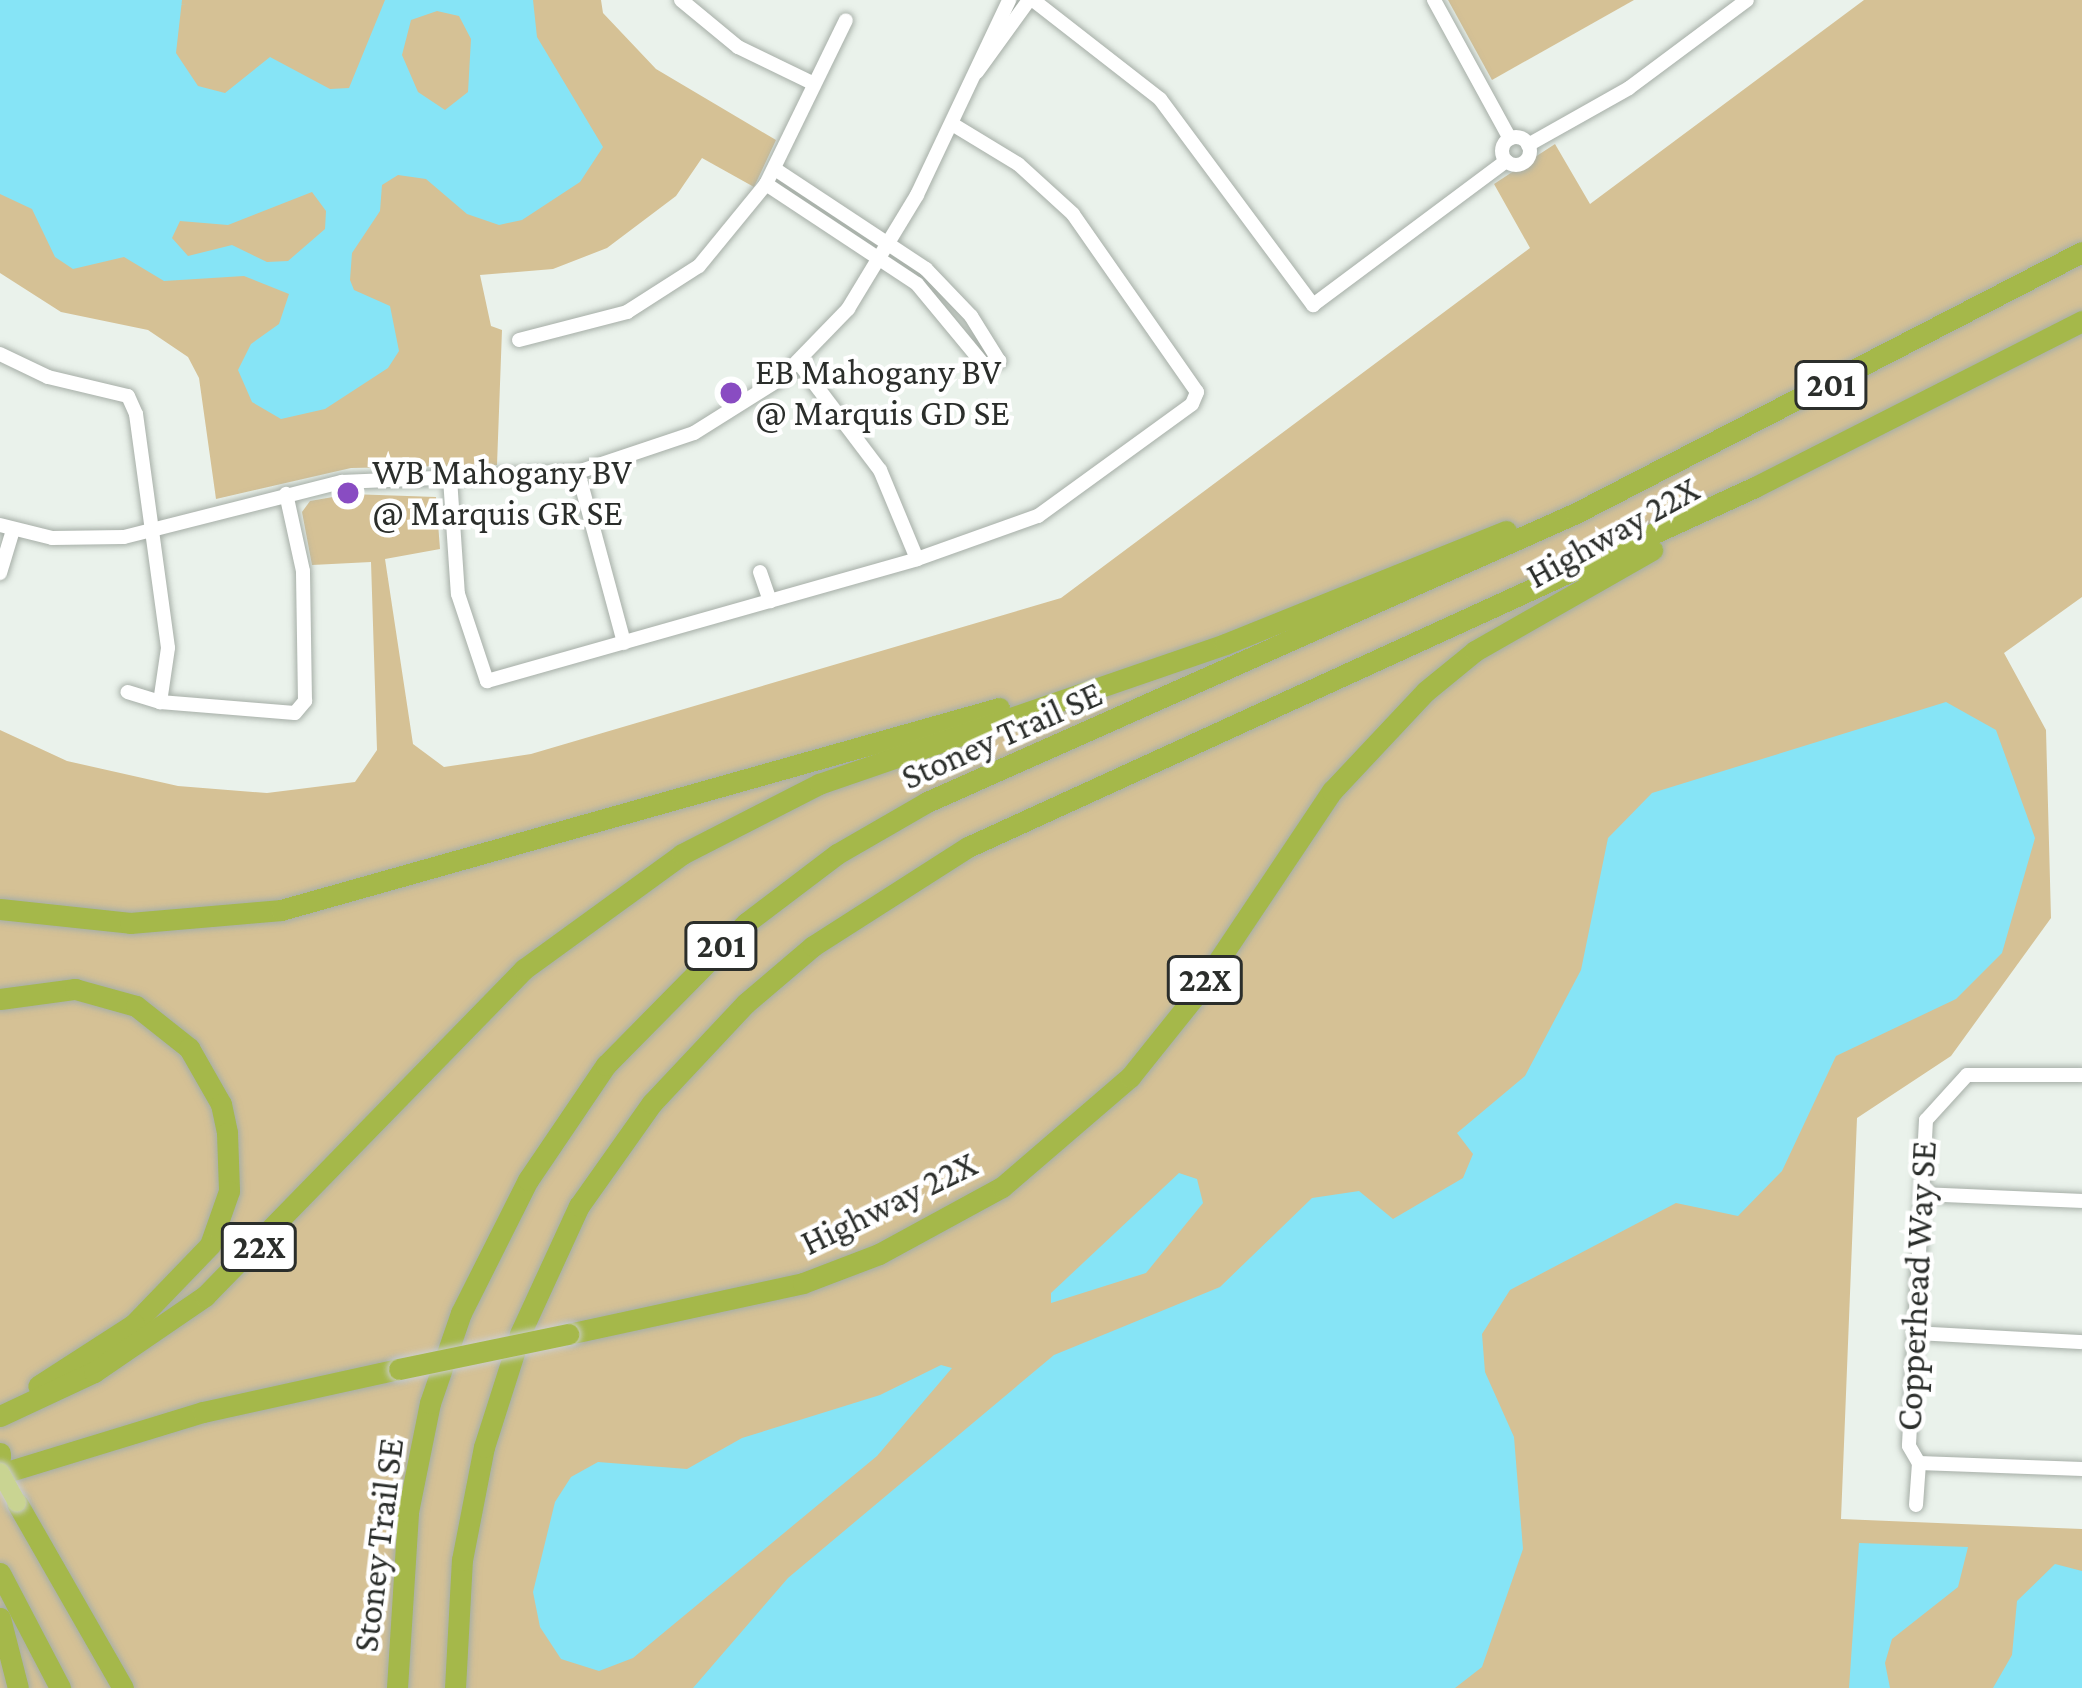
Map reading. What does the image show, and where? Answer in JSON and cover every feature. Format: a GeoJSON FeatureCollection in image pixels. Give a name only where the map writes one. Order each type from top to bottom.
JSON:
{"type":"FeatureCollection","features":[{"type":"Feature","properties":{"kind":"highway","name":"Stoney Trail SE"},"geometry":{"type":"LineString","coordinates":[[397,1688],[408,1512],[430,1403],[461,1313],[528,1180],[606,1065],[668,995],[819,868],[927,802],[1576,513],[2082,252]]}},
{"type":"Feature","properties":{"kind":"highway","name":"201"},"geometry":{"type":"LineString","coordinates":[[455,1688],[462,1560],[484,1447],[520,1334],[579,1206],[652,1103],[746,1003],[871,904],[968,847],[1755,487],[2082,321]]}},
{"type":"Feature","properties":{"kind":"highway","name":"Highway 22X"},"geometry":{"type":"LineString","coordinates":[[0,1473],[203,1412],[803,1282],[878,1253],[1002,1187],[1130,1077],[1194,997],[1332,791],[1426,691],[1544,608],[1710,520],[1755,487]]}},
{"type":"Feature","properties":{"kind":"highway","name":"Highway 22X"},"geometry":{"type":"LineString","coordinates":[[0,1412],[94,1372],[205,1297],[472,1020],[594,911],[752,815],[1052,699],[1225,644],[1511,529],[1576,513]]}},
{"type":"Feature","properties":{"kind":"highway"},"geometry":{"type":"LineString","coordinates":[[0,909],[130,922],[281,910],[1052,699]]}},
{"type":"Feature","properties":{"kind":"highway"},"geometry":{"type":"LineString","coordinates":[[0,999],[75,989],[136,1006],[170,1030],[221,1104],[230,1162],[220,1221],[182,1280],[134,1324],[0,1412]]}},
{"type":"Feature","properties":{"kind":"highway"},"geometry":{"type":"LineString","coordinates":[[17,1503],[123,1688]]}},
{"type":"Feature","properties":{"kind":"highway"},"geometry":{"type":"LineString","coordinates":[[0,1573],[59,1688]]}},
{"type":"Feature","properties":{"kind":"highway"},"geometry":{"type":"LineString","coordinates":[[0,1618],[19,1688]]}},
{"type":"Feature","properties":{"kind":"main road"},"geometry":{"type":"LineString","coordinates":[[0,1473],[17,1503]]}},
{"type":"Feature","properties":{"kind":"street"},"geometry":{"type":"LineString","coordinates":[[681,0],[738,47],[812,83]]}},
{"type":"Feature","properties":{"kind":"street"},"geometry":{"type":"LineString","coordinates":[[0,573],[6,527],[91,540],[155,530],[286,494],[370,479],[578,472],[694,433],[799,363],[881,260],[952,124],[1009,0]]}},
{"type":"Feature","properties":{"kind":"street"},"geometry":{"type":"LineString","coordinates":[[977,72],[1031,0],[1160,99],[1313,305],[1506,161],[1510,139],[1434,0]]}},
{"type":"Feature","properties":{"kind":"street"},"geometry":{"type":"LineString","coordinates":[[1506,161],[1522,164],[1528,145],[1629,88],[1747,0]]}},
{"type":"Feature","properties":{"kind":"street"},"geometry":{"type":"LineString","coordinates":[[519,340],[599,322],[664,292],[723,241],[775,169],[846,20]]}},
{"type":"Feature","properties":{"kind":"street"},"geometry":{"type":"LineString","coordinates":[[450,478],[452,556],[481,679],[624,644],[917,559],[1038,516],[1192,404],[1197,392],[1073,214],[1018,164],[952,124]]}},
{"type":"Feature","properties":{"kind":"street"},"geometry":{"type":"LineString","coordinates":[[1510,139],[1528,145]]}},
{"type":"Feature","properties":{"kind":"street"},"geometry":{"type":"LineString","coordinates":[[766,184],[934,298],[984,365],[995,366],[999,355],[960,303],[889,245],[775,169]]}},
{"type":"Feature","properties":{"kind":"street"},"geometry":{"type":"LineString","coordinates":[[0,354],[48,377],[128,396],[167,609],[160,702]]}},
{"type":"Feature","properties":{"kind":"street"},"geometry":{"type":"LineString","coordinates":[[799,363],[880,470],[917,559]]}},
{"type":"Feature","properties":{"kind":"street"},"geometry":{"type":"LineString","coordinates":[[578,472],[624,644]]}},
{"type":"Feature","properties":{"kind":"street"},"geometry":{"type":"LineString","coordinates":[[128,692],[160,702],[295,713],[305,701],[303,571],[286,494]]}},
{"type":"Feature","properties":{"kind":"street"},"geometry":{"type":"LineString","coordinates":[[760,572],[770,601]]}},
{"type":"Feature","properties":{"kind":"street","name":"Copperhead Way SE"},"geometry":{"type":"LineString","coordinates":[[2082,1075],[1967,1075],[1925,1120],[1909,1446],[1919,1463],[2082,1469]]}},
{"type":"Feature","properties":{"kind":"street"},"geometry":{"type":"LineString","coordinates":[[1922,1194],[2082,1201]]}},
{"type":"Feature","properties":{"kind":"street"},"geometry":{"type":"LineString","coordinates":[[1915,1334],[2082,1342]]}},
{"type":"Feature","properties":{"kind":"street"},"geometry":{"type":"LineString","coordinates":[[1916,1505],[1919,1463]]}},
{"type":"Feature","properties":{"kind":"shaded area"},"geometry":{"type":"Polygon","coordinates":[[[0,0],[601,0],[603,13],[656,69],[776,140],[754,187],[702,158],[676,196],[607,248],[553,269],[480,275],[491,326],[502,330],[497,465],[351,468],[216,499],[199,378],[188,357],[148,330],[61,312],[0,273],[0,0]]]}},
{"type":"Feature","properties":{"kind":"shaded area"},"geometry":{"type":"Polygon","coordinates":[[[1448,0],[1634,0],[1492,80],[1448,0]]]}},
{"type":"Feature","properties":{"kind":"shaded area"},"geometry":{"type":"Polygon","coordinates":[[[1864,0],[2082,0],[2082,597],[2004,653],[2046,730],[2051,918],[1951,1056],[1857,1118],[1841,1519],[2082,1529],[2082,1688],[0,1688],[0,730],[67,761],[178,786],[267,793],[355,782],[377,750],[371,562],[312,565],[302,512],[310,501],[350,494],[436,497],[440,549],[385,559],[413,744],[444,767],[531,754],[1061,598],[1530,248],[1494,184],[1555,144],[1590,204],[1864,0]]]}},
{"type":"Feature","properties":{"kind":"water"},"geometry":{"type":"Polygon","coordinates":[[[0,0],[182,0],[176,53],[198,86],[225,93],[270,57],[330,89],[349,88],[385,0],[533,0],[537,37],[603,147],[580,182],[522,220],[499,225],[467,214],[426,179],[398,175],[382,185],[380,211],[352,253],[350,280],[354,290],[390,306],[399,351],[388,368],[325,409],[281,419],[252,402],[238,370],[251,344],[279,324],[289,294],[244,276],[164,281],[124,257],[73,269],[55,257],[32,209],[0,194],[0,0]],[[437,11],[411,20],[402,55],[418,92],[445,110],[468,92],[471,39],[459,16],[437,11]],[[312,192],[228,225],[180,221],[172,238],[188,256],[232,245],[267,262],[288,261],[325,229],[326,211],[312,192]]]}},
{"type":"Feature","properties":{"kind":"water"},"geometry":{"type":"Polygon","coordinates":[[[1946,702],[1996,730],[2035,838],[2002,953],[1956,999],[1836,1056],[1782,1171],[1738,1216],[1676,1203],[1510,1290],[1482,1334],[1485,1372],[1514,1437],[1523,1549],[1482,1667],[1455,1688],[693,1688],[788,1578],[1054,1355],[1220,1287],[1312,1198],[1359,1191],[1393,1219],[1463,1178],[1473,1154],[1457,1133],[1525,1076],[1581,970],[1608,838],[1652,793],[1946,702]]]}},
{"type":"Feature","properties":{"kind":"water"},"geometry":{"type":"Polygon","coordinates":[[[1179,1173],[1197,1179],[1203,1203],[1146,1273],[1051,1303],[1051,1293],[1179,1173]]]}},
{"type":"Feature","properties":{"kind":"water"},"geometry":{"type":"Polygon","coordinates":[[[941,1365],[952,1368],[877,1456],[633,1658],[599,1671],[561,1659],[540,1627],[533,1592],[555,1502],[571,1477],[598,1462],[687,1469],[742,1438],[880,1395],[941,1365]]]}},
{"type":"Feature","properties":{"kind":"water"},"geometry":{"type":"Polygon","coordinates":[[[1859,1543],[1968,1547],[1958,1587],[1892,1639],[1885,1663],[1890,1688],[1849,1688],[1859,1543]]]}},
{"type":"Feature","properties":{"kind":"water"},"geometry":{"type":"Polygon","coordinates":[[[2055,1564],[2082,1571],[2082,1688],[1993,1688],[2012,1655],[2017,1601],[2055,1564]]]}},
{"type":"Feature","properties":{"kind":"place","name":"EB Mahogany BV @ Marquis GD SE"},"geometry":{"type":"Point","coordinates":[731,393]}},
{"type":"Feature","properties":{"kind":"place","name":"WB Mahogany BV @ Marquis GR SE"},"geometry":{"type":"Point","coordinates":[348,493]}}]}
